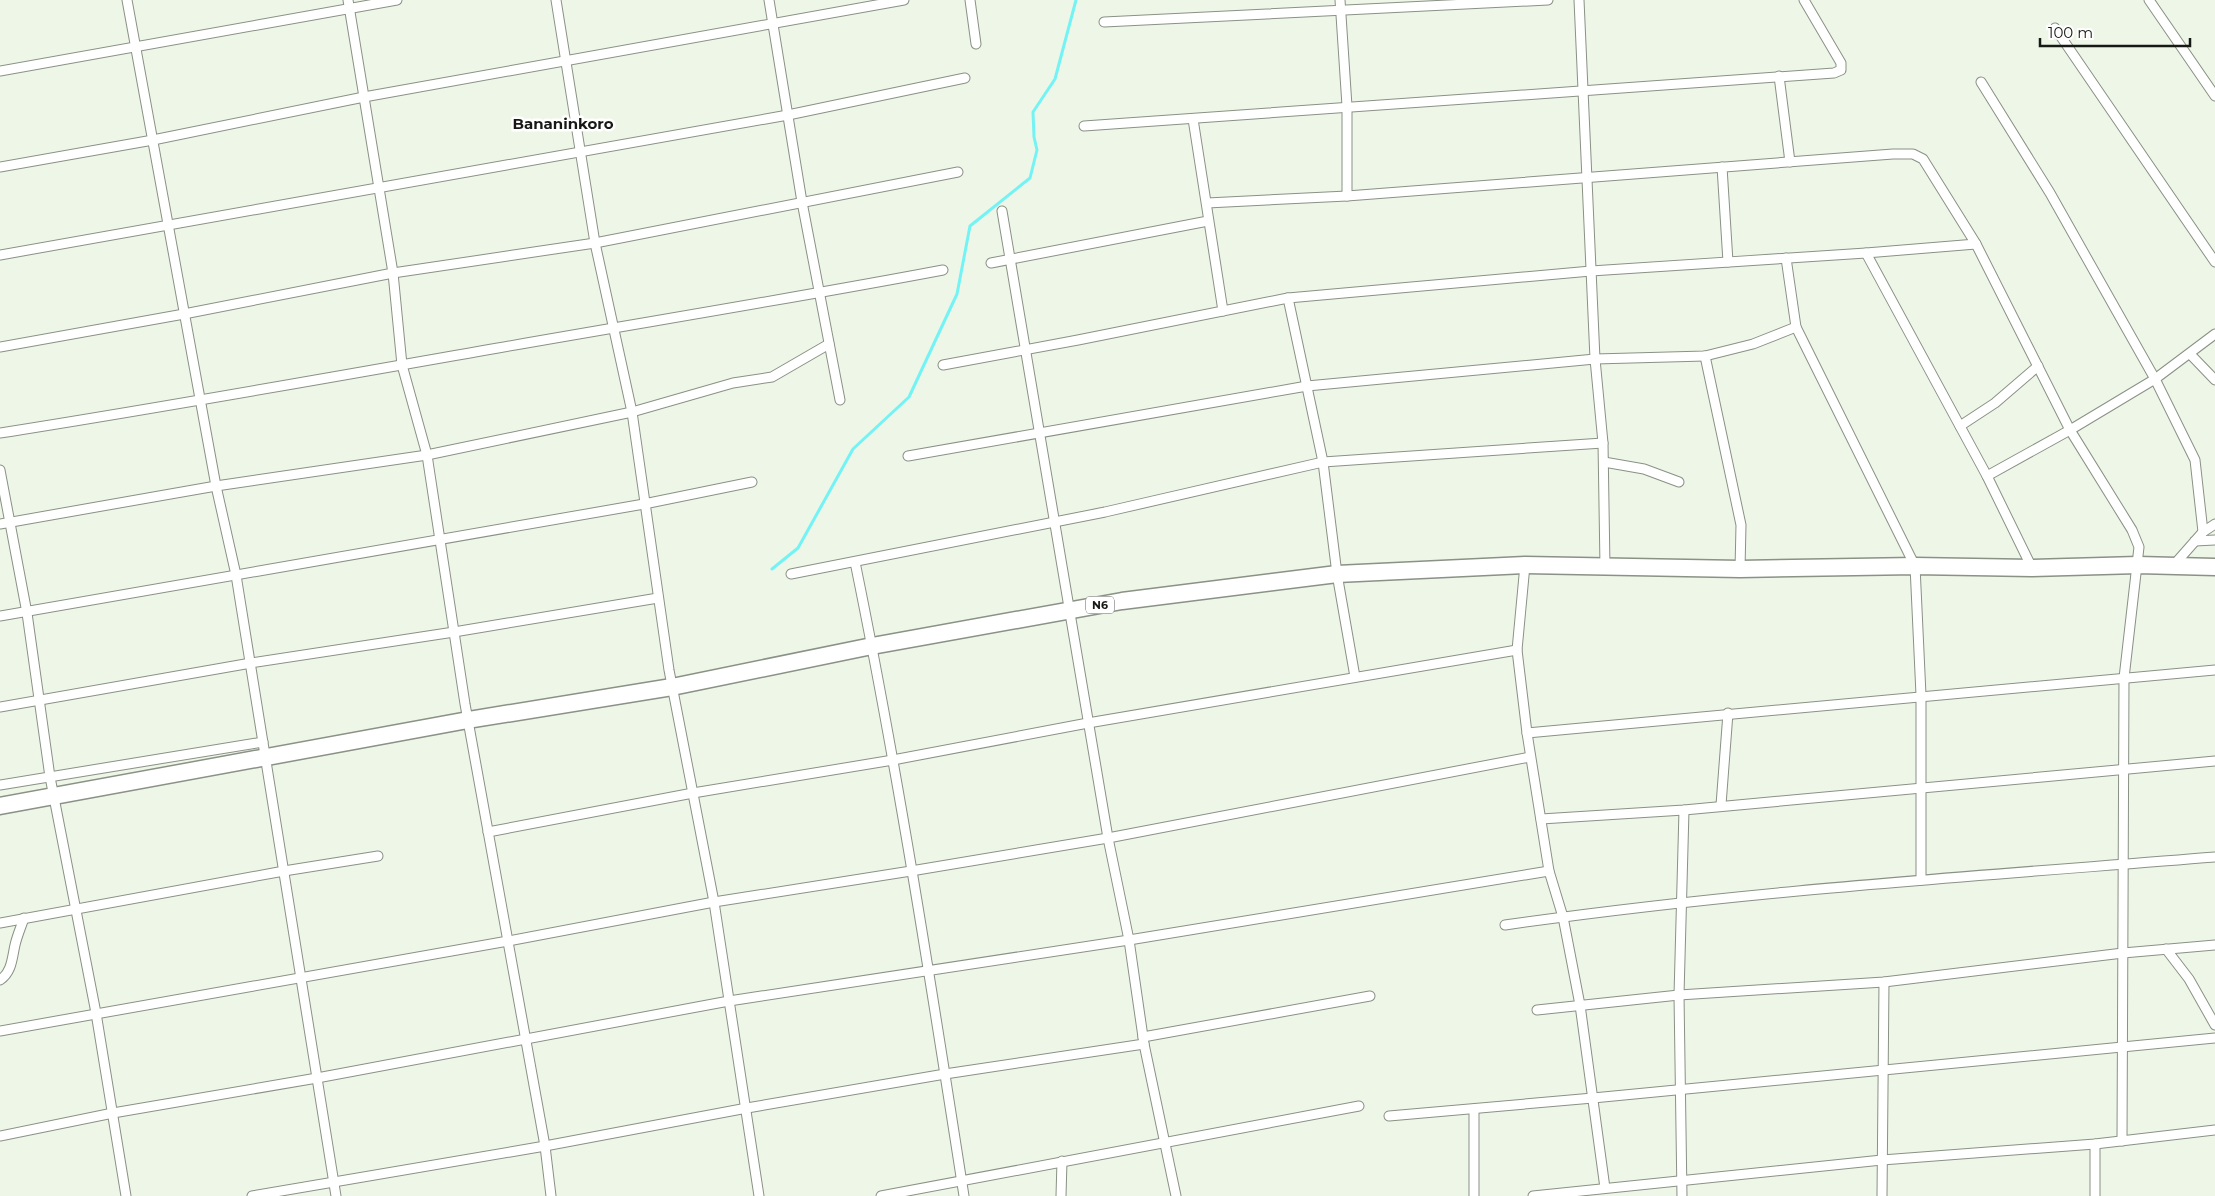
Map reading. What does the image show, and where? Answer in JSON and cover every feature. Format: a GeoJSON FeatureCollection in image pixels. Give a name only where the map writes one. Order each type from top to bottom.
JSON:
{"type":"FeatureCollection","features":[{"type":"Feature","properties":{"kind":"highway","name":"N6"},"geometry":{"type":"LineString","coordinates":[[0,806],[54,796],[264,749],[468,720],[672,687],[872,646],[1122,601],[1337,574],[1525,565],[1740,569],[1915,566],[2032,568],[2138,565],[2215,567]]}},
{"type":"Feature","properties":{"kind":"street"},"geometry":{"type":"LineString","coordinates":[[127,0],[216,486],[236,575],[336,1196]]}},
{"type":"Feature","properties":{"kind":"street"},"geometry":{"type":"LineString","coordinates":[[0,71],[349,4],[397,0]]}},
{"type":"Feature","properties":{"kind":"street"},"geometry":{"type":"LineString","coordinates":[[556,0],[595,243],[612,328],[632,412],[672,687],[714,902],[759,1196]]}},
{"type":"Feature","properties":{"kind":"street"},"geometry":{"type":"LineString","coordinates":[[769,0],[802,202],[840,400]]}},
{"type":"Feature","properties":{"kind":"street"},"geometry":{"type":"LineString","coordinates":[[0,167],[153,140],[364,97],[904,0]]}},
{"type":"Feature","properties":{"kind":"street"},"geometry":{"type":"LineString","coordinates":[[970,0],[976,44]]}},
{"type":"Feature","properties":{"kind":"street"},"geometry":{"type":"LineString","coordinates":[[1340,0],[1347,106],[1347,196]]}},
{"type":"Feature","properties":{"kind":"street"},"geometry":{"type":"LineString","coordinates":[[1104,22],[1342,12],[1548,0]]}},
{"type":"Feature","properties":{"kind":"street"},"geometry":{"type":"LineString","coordinates":[[1579,0],[1595,359],[1604,462],[1605,567]]}},
{"type":"Feature","properties":{"kind":"street"},"geometry":{"type":"LineString","coordinates":[[1084,126],[1347,106],[1582,92],[1834,73],[1841,70],[1842,63],[1804,0]]}},
{"type":"Feature","properties":{"kind":"street"},"geometry":{"type":"LineString","coordinates":[[2149,0],[2215,96]]}},
{"type":"Feature","properties":{"kind":"street"},"geometry":{"type":"LineString","coordinates":[[349,4],[393,273],[402,364],[427,455],[468,720],[524,1039],[545,1146],[551,1196]]}},
{"type":"Feature","properties":{"kind":"street"},"geometry":{"type":"LineString","coordinates":[[2055,28],[2215,262]]}},
{"type":"Feature","properties":{"kind":"street"},"geometry":{"type":"LineString","coordinates":[[1779,76],[1790,162]]}},
{"type":"Feature","properties":{"kind":"street"},"geometry":{"type":"LineString","coordinates":[[0,255],[788,115],[965,78]]}},
{"type":"Feature","properties":{"kind":"street"},"geometry":{"type":"LineString","coordinates":[[1981,82],[2050,192],[2155,379],[2195,460],[2203,532]]}},
{"type":"Feature","properties":{"kind":"street"},"geometry":{"type":"LineString","coordinates":[[1193,119],[1223,311]]}},
{"type":"Feature","properties":{"kind":"street"},"geometry":{"type":"LineString","coordinates":[[1207,203],[1347,196],[1586,176],[1893,154],[1913,154],[1923,159],[1976,244],[2070,430],[2132,530],[2139,547],[2124,678],[2122,1141]]}},
{"type":"Feature","properties":{"kind":"street"},"geometry":{"type":"LineString","coordinates":[[1722,167],[1728,262]]}},
{"type":"Feature","properties":{"kind":"street"},"geometry":{"type":"LineString","coordinates":[[0,347],[184,314],[393,273],[595,243],[958,172]]}},
{"type":"Feature","properties":{"kind":"street"},"geometry":{"type":"LineString","coordinates":[[1002,210],[1056,522],[1068,610],[1108,838],[1129,940],[1143,1040],[1176,1196]]}},
{"type":"Feature","properties":{"kind":"street"},"geometry":{"type":"LineString","coordinates":[[991,263],[1208,221]]}},
{"type":"Feature","properties":{"kind":"street"},"geometry":{"type":"LineString","coordinates":[[943,365],[1288,298],[1591,271],[1976,244]]}},
{"type":"Feature","properties":{"kind":"street"},"geometry":{"type":"LineString","coordinates":[[1866,253],[1987,476],[2032,568]]}},
{"type":"Feature","properties":{"kind":"street"},"geometry":{"type":"LineString","coordinates":[[1786,258],[1796,327],[1915,566],[1921,695],[1921,880]]}},
{"type":"Feature","properties":{"kind":"street"},"geometry":{"type":"LineString","coordinates":[[0,433],[201,401],[402,364],[821,294],[943,270]]}},
{"type":"Feature","properties":{"kind":"street"},"geometry":{"type":"LineString","coordinates":[[1288,298],[1324,462],[1337,574],[1355,677]]}},
{"type":"Feature","properties":{"kind":"street"},"geometry":{"type":"LineString","coordinates":[[908,456],[1307,386],[1595,359],[1705,356],[1753,344],[1796,327]]}},
{"type":"Feature","properties":{"kind":"street"},"geometry":{"type":"LineString","coordinates":[[1987,476],[2070,430],[2155,379],[2215,334]]}},
{"type":"Feature","properties":{"kind":"street"},"geometry":{"type":"LineString","coordinates":[[5,524],[216,486],[427,455],[632,412],[733,383],[772,376],[829,344]]}},
{"type":"Feature","properties":{"kind":"street"},"geometry":{"type":"LineString","coordinates":[[2190,354],[2215,380]]}},
{"type":"Feature","properties":{"kind":"street"},"geometry":{"type":"LineString","coordinates":[[1705,356],[1741,525],[1740,569]]}},
{"type":"Feature","properties":{"kind":"street"},"geometry":{"type":"LineString","coordinates":[[1960,426],[1995,403],[2038,366]]}},
{"type":"Feature","properties":{"kind":"street"},"geometry":{"type":"LineString","coordinates":[[791,574],[1056,522],[1324,462],[1603,443]]}},
{"type":"Feature","properties":{"kind":"street"},"geometry":{"type":"LineString","coordinates":[[1604,462],[1644,469],[1679,482]]}},
{"type":"Feature","properties":{"kind":"street"},"geometry":{"type":"LineString","coordinates":[[0,470],[5,524],[27,613],[50,777],[96,1013],[126,1196]]}},
{"type":"Feature","properties":{"kind":"street"},"geometry":{"type":"LineString","coordinates":[[0,616],[27,613],[644,504],[752,482]]}},
{"type":"Feature","properties":{"kind":"street"},"geometry":{"type":"LineString","coordinates":[[2173,566],[2203,532],[2215,524]]}},
{"type":"Feature","properties":{"kind":"street"},"geometry":{"type":"LineString","coordinates":[[2195,542],[2215,540]]}},
{"type":"Feature","properties":{"kind":"street"},"geometry":{"type":"LineString","coordinates":[[856,562],[893,760],[929,970],[964,1196]]}},
{"type":"Feature","properties":{"kind":"street"},"geometry":{"type":"LineString","coordinates":[[1525,565],[1517,650],[1526,733],[1549,871],[1563,917],[1580,1005],[1606,1188]]}},
{"type":"Feature","properties":{"kind":"street"},"geometry":{"type":"LineString","coordinates":[[0,707],[39,702],[251,663],[658,598]]}},
{"type":"Feature","properties":{"kind":"street"},"geometry":{"type":"LineString","coordinates":[[488,832],[693,793],[893,760],[1088,723],[1517,650]]}},
{"type":"Feature","properties":{"kind":"street"},"geometry":{"type":"LineString","coordinates":[[1526,733],[1921,695],[2215,670]]}},
{"type":"Feature","properties":{"kind":"street"},"geometry":{"type":"LineString","coordinates":[[1721,805],[1728,713]]}},
{"type":"Feature","properties":{"kind":"street"},"geometry":{"type":"LineString","coordinates":[[0,785],[264,749]]}},
{"type":"Feature","properties":{"kind":"street"},"geometry":{"type":"LineString","coordinates":[[0,1031],[508,941],[714,902],[1108,838],[1530,757]]}},
{"type":"Feature","properties":{"kind":"street"},"geometry":{"type":"LineString","coordinates":[[1541,819],[1684,810],[1721,805],[1921,790],[2124,769],[2215,762]]}},
{"type":"Feature","properties":{"kind":"street"},"geometry":{"type":"LineString","coordinates":[[1682,1196],[1678,995],[1684,810]]}},
{"type":"Feature","properties":{"kind":"street"},"geometry":{"type":"LineString","coordinates":[[0,923],[75,908],[378,856]]}},
{"type":"Feature","properties":{"kind":"street"},"geometry":{"type":"LineString","coordinates":[[1505,925],[1681,903],[1921,880],[2215,857]]}},
{"type":"Feature","properties":{"kind":"street"},"geometry":{"type":"LineString","coordinates":[[0,1136],[113,1113],[317,1078],[729,1001],[1129,940],[1549,871]]}},
{"type":"Feature","properties":{"kind":"street"},"geometry":{"type":"LineString","coordinates":[[0,980],[11,966],[15,944],[24,918]]}},
{"type":"Feature","properties":{"kind":"street"},"geometry":{"type":"LineString","coordinates":[[1537,1010],[1678,995],[1884,982],[2123,953],[2215,945]]}},
{"type":"Feature","properties":{"kind":"street"},"geometry":{"type":"LineString","coordinates":[[2166,949],[2190,979],[2215,1025]]}},
{"type":"Feature","properties":{"kind":"street"},"geometry":{"type":"LineString","coordinates":[[1882,1196],[1884,982]]}},
{"type":"Feature","properties":{"kind":"street"},"geometry":{"type":"LineString","coordinates":[[252,1196],[1143,1040],[1370,996]]}},
{"type":"Feature","properties":{"kind":"street"},"geometry":{"type":"LineString","coordinates":[[1389,1116],[2215,1038]]}},
{"type":"Feature","properties":{"kind":"street"},"geometry":{"type":"LineString","coordinates":[[881,1196],[962,1182],[1062,1161],[1166,1144],[1359,1106]]}},
{"type":"Feature","properties":{"kind":"street"},"geometry":{"type":"LineString","coordinates":[[1474,1108],[1474,1196]]}},
{"type":"Feature","properties":{"kind":"street"},"geometry":{"type":"LineString","coordinates":[[1533,1196],[1882,1160],[2095,1144],[2215,1130]]}},
{"type":"Feature","properties":{"kind":"street"},"geometry":{"type":"LineString","coordinates":[[2094,1196],[2095,1144]]}},
{"type":"Feature","properties":{"kind":"street"},"geometry":{"type":"LineString","coordinates":[[1061,1196],[1062,1161]]}},
{"type":"Feature","properties":{"kind":"waterway"},"geometry":{"type":"LineString","coordinates":[[772,569],[798,548],[853,449],[909,397],[957,294],[970,226],[1030,178],[1037,150],[1034,137],[1033,112],[1055,79],[1076,0]]}},
{"type":"Feature","properties":{"kind":"district","name":"Bananinkoro"},"geometry":{"type":"Point","coordinates":[563,123]}}]}
